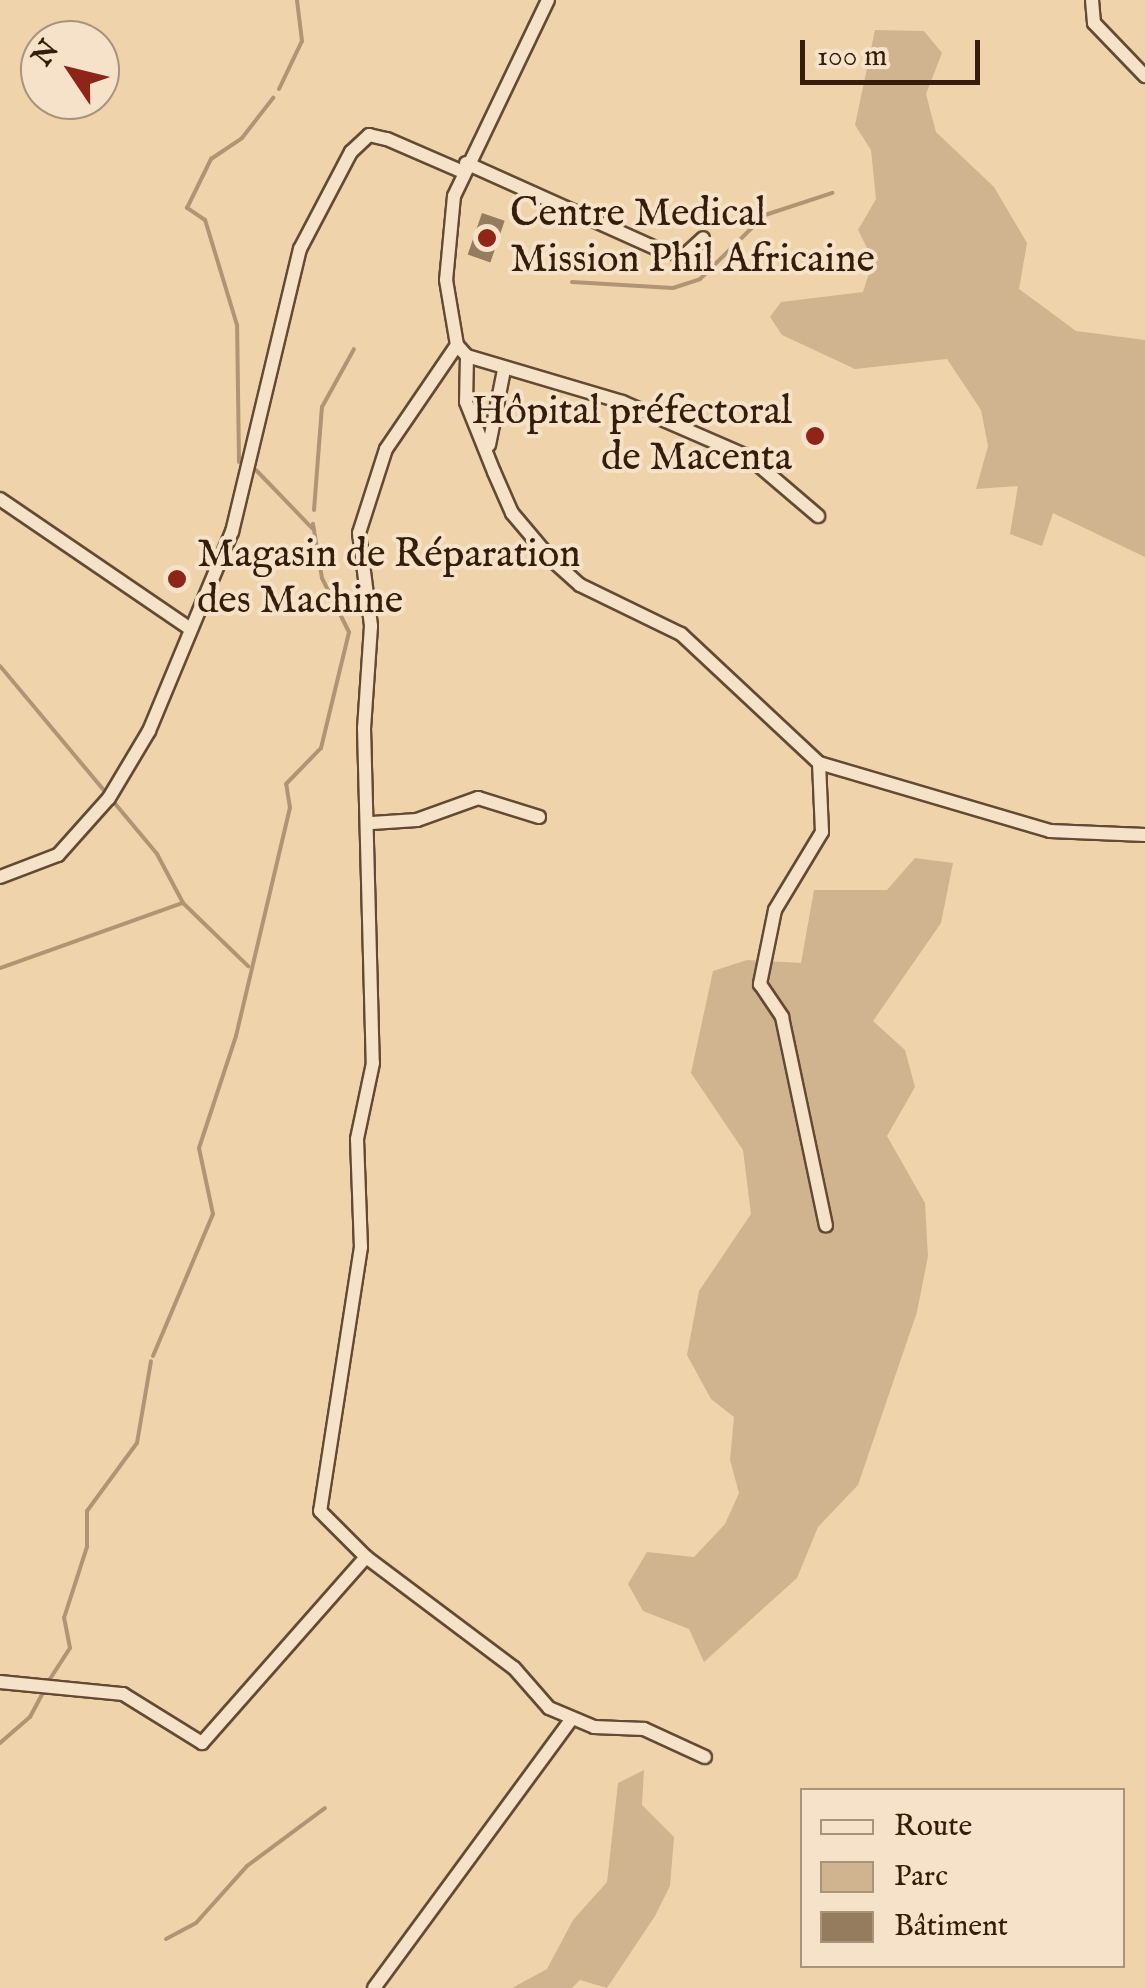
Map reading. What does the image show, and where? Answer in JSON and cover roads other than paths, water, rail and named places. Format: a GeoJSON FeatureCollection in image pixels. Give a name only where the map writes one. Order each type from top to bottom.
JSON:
{"type":"FeatureCollection","features":[{"type":"Feature","properties":{"kind":"street"},"geometry":{"type":"LineString","coordinates":[[548,0],[464,168],[447,242],[457,345],[468,356],[504,370],[622,402],[750,457],[818,516]]}},
{"type":"Feature","properties":{"kind":"street"},"geometry":{"type":"LineString","coordinates":[[1092,0],[1094,22],[1145,76]]}},
{"type":"Feature","properties":{"kind":"street"},"geometry":{"type":"LineString","coordinates":[[0,877],[58,855],[110,798],[149,731],[242,499],[300,249],[351,152],[368,136],[387,138],[679,256],[703,238]]}},
{"type":"Feature","properties":{"kind":"street"},"geometry":{"type":"LineString","coordinates":[[457,345],[386,449],[359,533],[371,626],[364,728],[372,823],[376,992],[373,1063],[357,1139],[361,1247],[319,1501],[328,1525],[571,1720],[644,1729],[705,1756]]}},
{"type":"Feature","properties":{"kind":"street"},"geometry":{"type":"LineString","coordinates":[[468,356],[466,402],[488,446],[512,513],[551,559],[580,585],[681,634],[819,763],[1050,831],[1145,834]]}},
{"type":"Feature","properties":{"kind":"street"},"geometry":{"type":"LineString","coordinates":[[488,446],[504,370]]}},
{"type":"Feature","properties":{"kind":"street"},"geometry":{"type":"LineString","coordinates":[[0,498],[189,628]]}},
{"type":"Feature","properties":{"kind":"street"},"geometry":{"type":"LineString","coordinates":[[819,763],[822,832],[774,910],[760,984],[782,1017],[826,1225]]}},
{"type":"Feature","properties":{"kind":"street"},"geometry":{"type":"LineString","coordinates":[[372,823],[417,820],[478,798],[540,816]]}},
{"type":"Feature","properties":{"kind":"street"},"geometry":{"type":"LineString","coordinates":[[0,1682],[44,1690],[123,1694],[202,1743],[366,1557]]}},
{"type":"Feature","properties":{"kind":"street"},"geometry":{"type":"LineString","coordinates":[[374,1988],[571,1720]]}},
{"type":"Feature","properties":{"kind":"waterway"},"geometry":{"type":"LineString","coordinates":[[279,89],[302,41],[297,0]]}},
{"type":"Feature","properties":{"kind":"waterway"},"geometry":{"type":"LineString","coordinates":[[239,462],[237,325],[205,220],[187,208],[211,159],[242,138],[273,98]]}},
{"type":"Feature","properties":{"kind":"waterway"},"geometry":{"type":"LineString","coordinates":[[572,282],[673,288],[700,279],[765,215],[832,193]]}},
{"type":"Feature","properties":{"kind":"waterway"},"geometry":{"type":"LineString","coordinates":[[314,510],[322,407],[354,349]]}},
{"type":"Feature","properties":{"kind":"waterway"},"geometry":{"type":"LineString","coordinates":[[256,470],[312,528]]}},
{"type":"Feature","properties":{"kind":"waterway"},"geometry":{"type":"LineString","coordinates":[[153,1356],[213,1214],[199,1148],[236,1036],[290,808],[286,784],[321,748],[349,632],[322,578],[313,524]]}},
{"type":"Feature","properties":{"kind":"waterway"},"geometry":{"type":"LineString","coordinates":[[0,666],[157,854],[183,903],[248,966]]}},
{"type":"Feature","properties":{"kind":"waterway"},"geometry":{"type":"LineString","coordinates":[[0,968],[183,903]]}},
{"type":"Feature","properties":{"kind":"waterway"},"geometry":{"type":"LineString","coordinates":[[48,1682],[70,1648],[64,1618],[87,1547],[87,1511],[137,1443],[151,1361]]}},
{"type":"Feature","properties":{"kind":"waterway"},"geometry":{"type":"LineString","coordinates":[[0,1743],[30,1717],[44,1691]]}},
{"type":"Feature","properties":{"kind":"waterway"},"geometry":{"type":"LineString","coordinates":[[166,1939],[196,1923],[247,1866],[325,1808]]}},
{"type":"Feature","properties":{"kind":"place","name":"Centre Medical Mission Phil Africaine"},"geometry":{"type":"Point","coordinates":[487,238]}},
{"type":"Feature","properties":{"kind":"place","name":"Hôpital préfectoral de Macenta"},"geometry":{"type":"Point","coordinates":[815,436]}},
{"type":"Feature","properties":{"kind":"place","name":"Magasin de Réparation des Machine"},"geometry":{"type":"Point","coordinates":[177,579]}}]}
